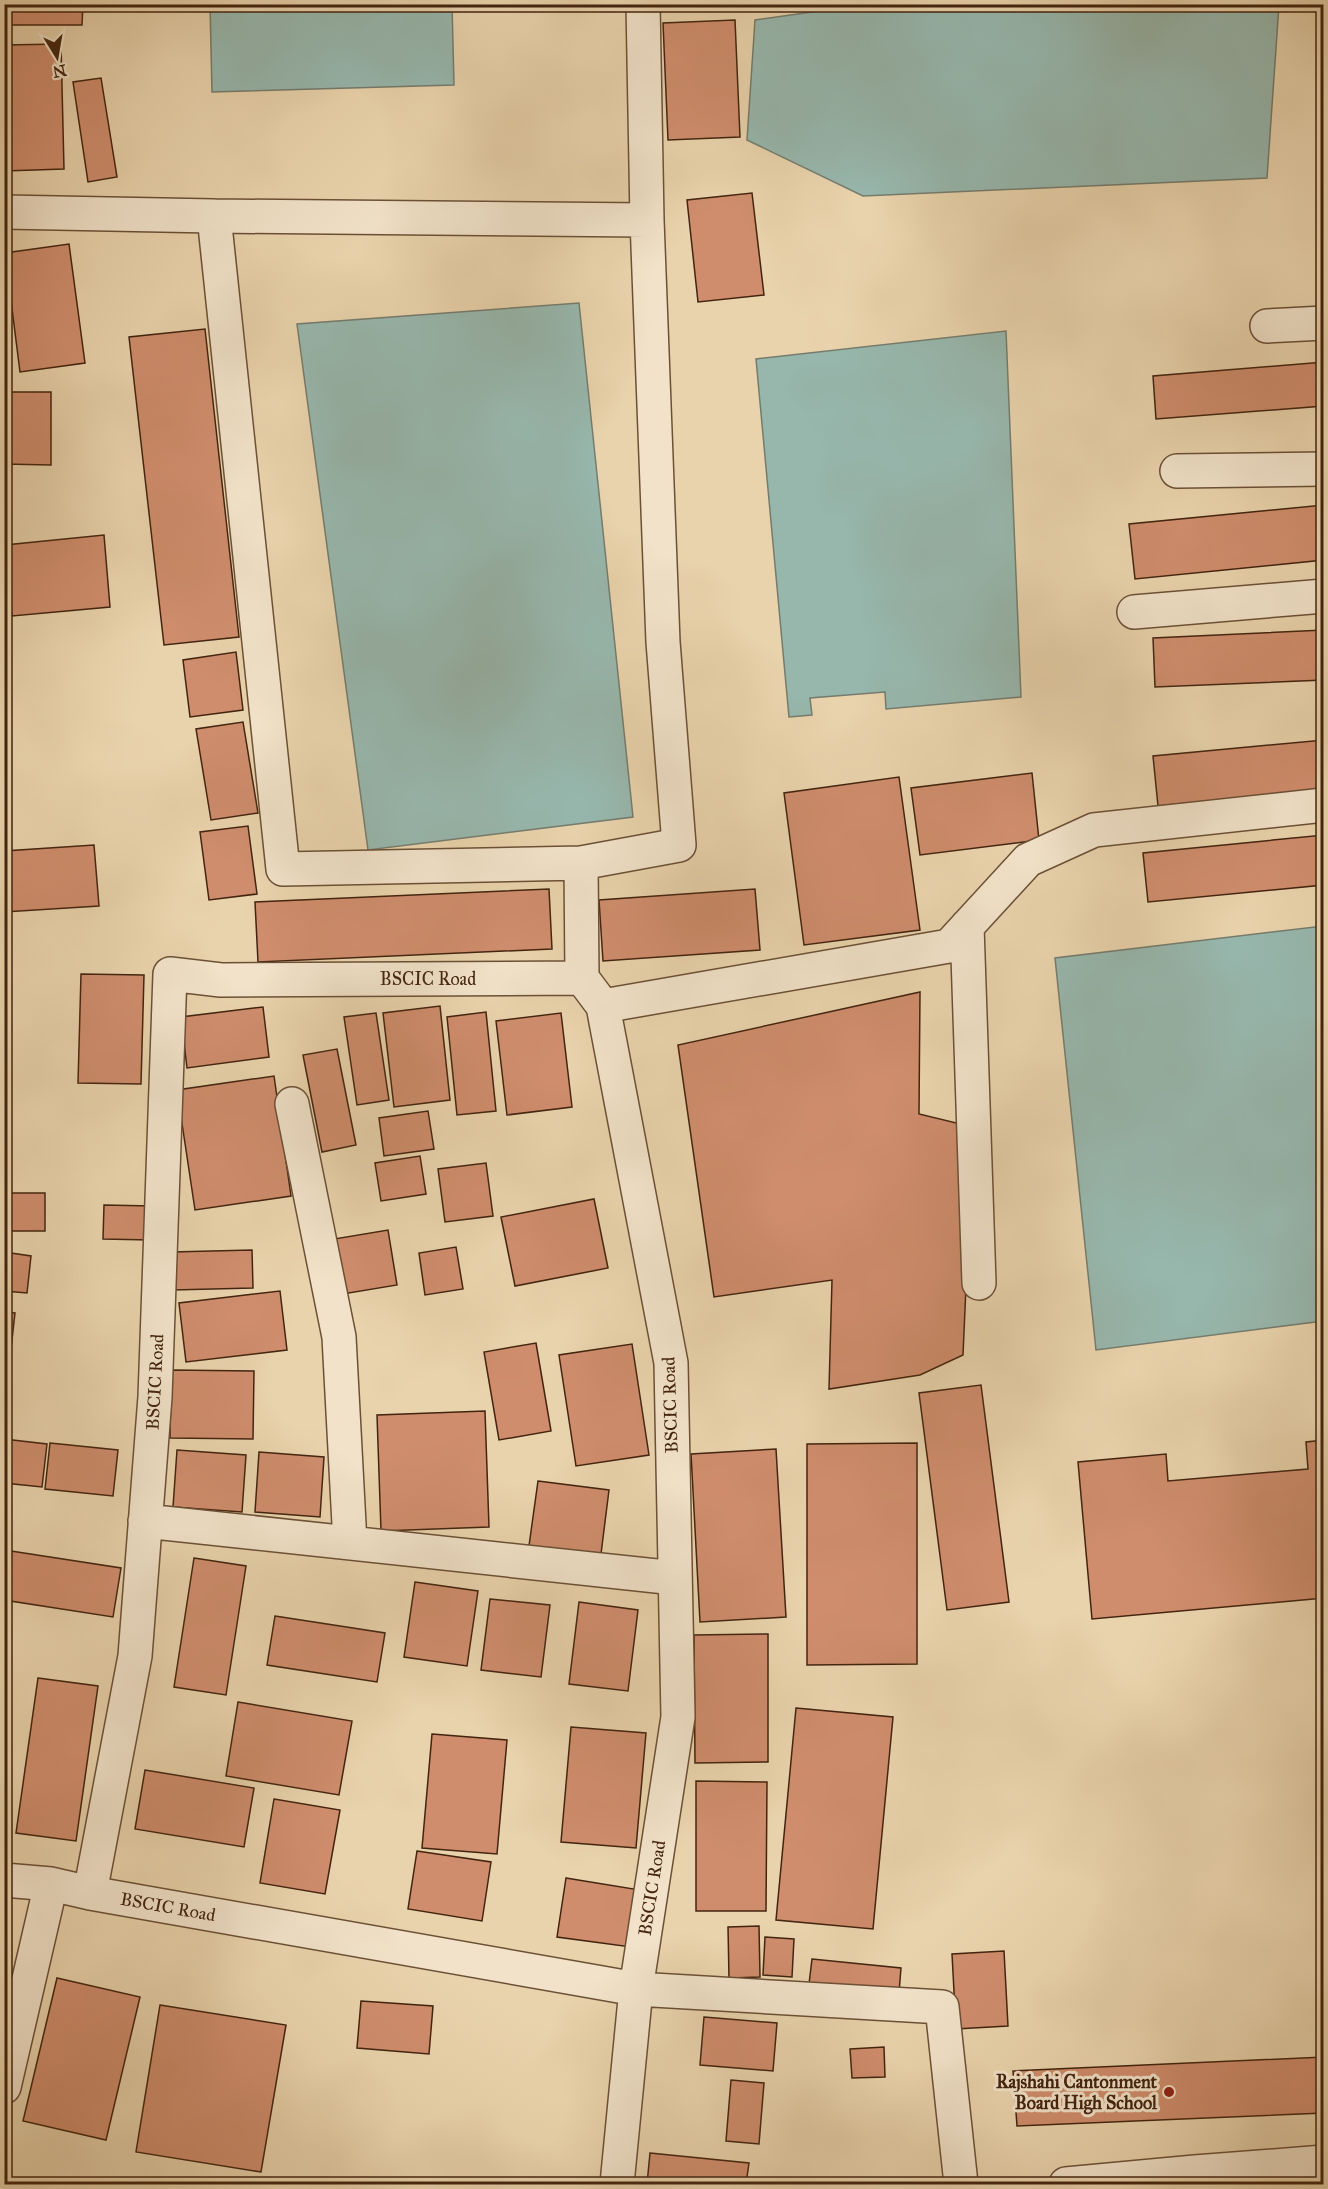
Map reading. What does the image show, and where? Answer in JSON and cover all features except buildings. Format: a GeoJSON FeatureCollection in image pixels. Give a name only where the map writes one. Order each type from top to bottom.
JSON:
{"type":"FeatureCollection","features":[{"type":"Feature","properties":{"kind":"street"},"geometry":{"type":"LineString","coordinates":[[214,216],[283,869],[581,863],[679,845],[663,642],[647,220],[643,4]]}},
{"type":"Feature","properties":{"kind":"street"},"geometry":{"type":"LineString","coordinates":[[4,212],[647,220]]}},
{"type":"Feature","properties":{"kind":"street"},"geometry":{"type":"LineString","coordinates":[[1267,326],[1323,323]]}},
{"type":"Feature","properties":{"kind":"street"},"geometry":{"type":"LineString","coordinates":[[1177,471],[1323,469]]}},
{"type":"Feature","properties":{"kind":"street"},"geometry":{"type":"LineString","coordinates":[[1134,612],[1323,596]]}},
{"type":"Feature","properties":{"kind":"street"},"geometry":{"type":"LineString","coordinates":[[603,1006],[949,946],[1028,860],[1094,830],[1323,805]]}},
{"type":"Feature","properties":{"kind":"street"},"geometry":{"type":"LineString","coordinates":[[581,863],[582,978]]}},
{"type":"Feature","properties":{"kind":"street"},"geometry":{"type":"LineString","coordinates":[[967,926],[979,1283]]}},
{"type":"Feature","properties":{"kind":"street","name":"BSCIC Road"},"geometry":{"type":"LineString","coordinates":[[90,1893],[135,1656],[155,1397],[170,974],[221,980],[582,978],[603,1006],[671,1363],[678,1717],[636,1989],[617,2184]]}},
{"type":"Feature","properties":{"kind":"street"},"geometry":{"type":"LineString","coordinates":[[292,1104],[339,1337],[350,1543]]}},
{"type":"Feature","properties":{"kind":"street"},"geometry":{"type":"LineString","coordinates":[[145,1521],[675,1578]]}},
{"type":"Feature","properties":{"kind":"street","name":"BSCIC Road"},"geometry":{"type":"LineString","coordinates":[[4,1880],[51,1884],[90,1893],[636,1989],[942,2007],[961,2184]]}},
{"type":"Feature","properties":{"kind":"street"},"geometry":{"type":"LineString","coordinates":[[4,2087],[51,1884]]}},
{"type":"Feature","properties":{"kind":"street"},"geometry":{"type":"LineString","coordinates":[[1066,2184],[1323,2162]]}},
{"type":"Feature","properties":{"kind":"water"},"geometry":{"type":"Polygon","coordinates":[[[869,4],[1279,5],[1267,178],[863,196],[747,140],[755,20],[869,4]]]}},
{"type":"Feature","properties":{"kind":"water"},"geometry":{"type":"Polygon","coordinates":[[[210,5],[452,5],[454,85],[212,92],[210,5]]]}},
{"type":"Feature","properties":{"kind":"water"},"geometry":{"type":"Polygon","coordinates":[[[579,303],[633,817],[368,850],[297,324],[579,303]]]}},
{"type":"Feature","properties":{"kind":"water"},"geometry":{"type":"Polygon","coordinates":[[[1006,331],[1021,697],[886,709],[885,692],[810,698],[812,715],[789,717],[756,359],[1006,331]]]}},
{"type":"Feature","properties":{"kind":"water"},"geometry":{"type":"Polygon","coordinates":[[[1323,926],[1323,1321],[1096,1350],[1055,958],[1323,926]]]}},
{"type":"Feature","properties":{"kind":"place","name":"Rajshahi Cantonment Board High School"},"geometry":{"type":"Point","coordinates":[1169,2092]}}]}
